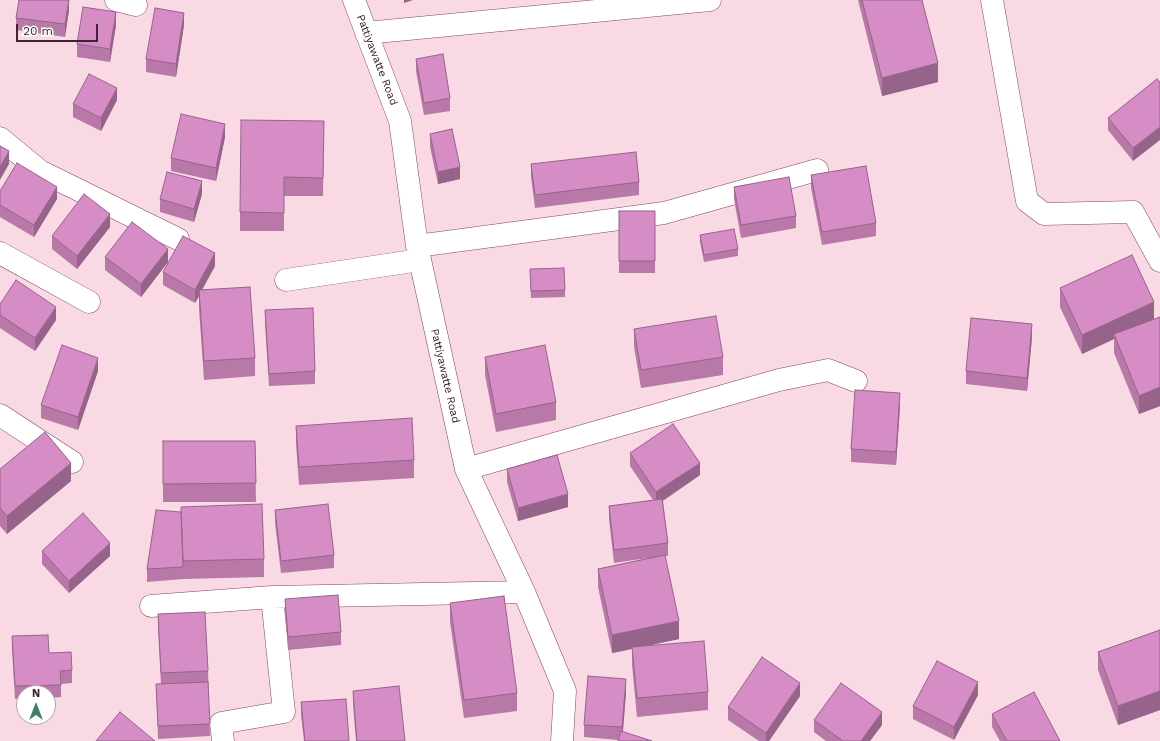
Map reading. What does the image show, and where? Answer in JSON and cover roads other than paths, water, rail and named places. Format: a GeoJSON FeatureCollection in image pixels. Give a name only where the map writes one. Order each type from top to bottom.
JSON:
{"type":"FeatureCollection","features":[{"type":"Feature","properties":{"kind":"street","name":"Pattiyawatte Road"},"geometry":{"type":"LineString","coordinates":[[354,0],[400,121],[418,253],[466,469],[524,592],[565,691],[562,741]]}},
{"type":"Feature","properties":{"kind":"street"},"geometry":{"type":"LineString","coordinates":[[366,33],[710,0]]}},
{"type":"Feature","properties":{"kind":"street"},"geometry":{"type":"LineString","coordinates":[[992,0],[1027,201],[1044,214],[1133,212],[1160,261]]}},
{"type":"Feature","properties":{"kind":"street"},"geometry":{"type":"LineString","coordinates":[[0,138],[40,171],[178,239]]}},
{"type":"Feature","properties":{"kind":"street"},"geometry":{"type":"LineString","coordinates":[[286,280],[418,253],[664,213],[817,170]]}},
{"type":"Feature","properties":{"kind":"street"},"geometry":{"type":"LineString","coordinates":[[0,253],[89,302]]}},
{"type":"Feature","properties":{"kind":"street"},"geometry":{"type":"LineString","coordinates":[[466,469],[778,380],[828,370],[856,380]]}},
{"type":"Feature","properties":{"kind":"street"},"geometry":{"type":"LineString","coordinates":[[0,415],[72,462]]}},
{"type":"Feature","properties":{"kind":"street"},"geometry":{"type":"LineString","coordinates":[[151,606],[272,597],[524,592]]}},
{"type":"Feature","properties":{"kind":"street"},"geometry":{"type":"LineString","coordinates":[[223,741],[221,723],[284,712],[272,597]]}}]}
